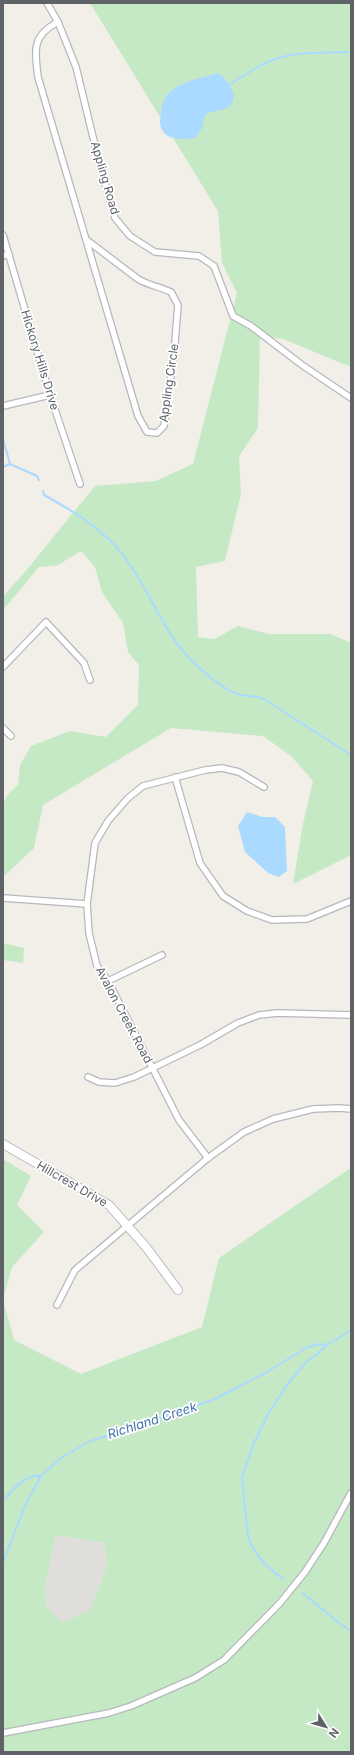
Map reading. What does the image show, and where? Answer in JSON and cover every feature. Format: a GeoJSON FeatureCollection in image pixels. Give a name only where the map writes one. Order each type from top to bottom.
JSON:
{"type":"FeatureCollection","features":[{"type":"Feature","properties":{"kind":"street","name":"Appling Road"},"geometry":{"type":"LineString","coordinates":[[47,3],[58,22],[76,68],[100,166],[115,218],[130,236],[155,252],[199,256],[214,266],[233,316],[251,326],[302,365],[351,398]]}},
{"type":"Feature","properties":{"kind":"street","name":"Appling Circle"},"geometry":{"type":"LineString","coordinates":[[58,22],[48,27],[40,35],[35,51],[38,77],[88,242],[138,416],[147,432],[158,433],[164,426],[167,410],[178,305],[171,292],[138,279],[88,242]]}},
{"type":"Feature","properties":{"kind":"street","name":"Hickory Hills Drive"},"geometry":{"type":"LineString","coordinates":[[3,235],[6,255],[80,484]]}},
{"type":"Feature","properties":{"kind":"street"},"geometry":{"type":"LineString","coordinates":[[3,406],[50,395]]}},
{"type":"Feature","properties":{"kind":"street"},"geometry":{"type":"LineString","coordinates":[[3,667],[46,622],[84,663],[90,680]]}},
{"type":"Feature","properties":{"kind":"street"},"geometry":{"type":"LineString","coordinates":[[3,728],[11,736]]}},
{"type":"Feature","properties":{"kind":"street","name":"Avalon Creek Road"},"geometry":{"type":"LineString","coordinates":[[208,1158],[179,1120],[108,981],[97,966],[89,933],[87,904],[95,843],[108,821],[128,798],[143,786],[205,770],[222,768],[239,772],[264,787]]}},
{"type":"Feature","properties":{"kind":"street"},"geometry":{"type":"LineString","coordinates":[[175,777],[200,863],[223,896],[247,911],[272,920],[307,919],[351,901]]}},
{"type":"Feature","properties":{"kind":"street"},"geometry":{"type":"LineString","coordinates":[[3,898],[87,904]]}},
{"type":"Feature","properties":{"kind":"street"},"geometry":{"type":"LineString","coordinates":[[108,981],[162,955]]}},
{"type":"Feature","properties":{"kind":"street"},"geometry":{"type":"LineString","coordinates":[[88,1077],[99,1082],[115,1083],[134,1077],[200,1045],[238,1023],[259,1015],[278,1013],[351,1015]]}},
{"type":"Feature","properties":{"kind":"street"},"geometry":{"type":"LineString","coordinates":[[57,1305],[75,1270],[129,1227],[208,1158],[244,1132],[273,1118],[313,1109],[351,1109]]}},
{"type":"Feature","properties":{"kind":"street","name":"Hillcrest Drive"},"geometry":{"type":"LineString","coordinates":[[3,1144],[109,1205],[146,1247],[178,1290]]}},
{"type":"Feature","properties":{"kind":"street"},"geometry":{"type":"LineString","coordinates":[[3,1733],[109,1713],[131,1706],[190,1680],[224,1660],[280,1603],[305,1572],[324,1543],[351,1493]]}},
{"type":"Feature","properties":{"kind":"shaded area"},"geometry":{"type":"Polygon","coordinates":[[[56,1535],[104,1543],[107,1566],[89,1611],[61,1623],[46,1605],[45,1586],[56,1535]]]}},
{"type":"Feature","properties":{"kind":"green space"},"geometry":{"type":"Polygon","coordinates":[[[90,3],[351,3],[351,367],[283,339],[260,336],[258,428],[239,456],[241,494],[225,561],[196,567],[198,637],[214,639],[238,626],[269,634],[330,634],[351,643],[351,855],[293,884],[303,824],[313,781],[291,756],[263,736],[171,728],[43,805],[34,848],[3,877],[3,803],[10,792],[18,785],[20,765],[31,746],[70,731],[106,737],[138,705],[139,665],[128,652],[123,623],[102,592],[95,567],[81,551],[58,565],[39,567],[3,610],[3,596],[25,572],[95,486],[156,481],[193,464],[237,293],[222,263],[218,211],[90,3]]]}},
{"type":"Feature","properties":{"kind":"green space"},"geometry":{"type":"Polygon","coordinates":[[[3,943],[24,948],[23,963],[3,960],[3,943]]]}},
{"type":"Feature","properties":{"kind":"green space"},"geometry":{"type":"Polygon","coordinates":[[[3,1159],[31,1176],[17,1205],[44,1232],[12,1267],[3,1299],[3,1159]]]}},
{"type":"Feature","properties":{"kind":"green space"},"geometry":{"type":"Polygon","coordinates":[[[349,1169],[351,1170],[351,1752],[3,1752],[3,1300],[14,1340],[81,1374],[202,1327],[219,1258],[349,1169]],[[56,1535],[45,1586],[46,1605],[61,1623],[89,1611],[107,1566],[104,1543],[56,1535]]]}},
{"type":"Feature","properties":{"kind":"water"},"geometry":{"type":"Polygon","coordinates":[[[218,73],[232,89],[234,99],[232,103],[226,109],[211,112],[205,115],[201,130],[195,138],[179,139],[173,138],[164,133],[160,122],[161,109],[168,94],[185,83],[218,73]]]}},
{"type":"Feature","properties":{"kind":"water"},"geometry":{"type":"Polygon","coordinates":[[[247,812],[263,817],[275,817],[285,827],[287,871],[279,877],[268,873],[245,852],[238,826],[247,812]]]}},
{"type":"Feature","properties":{"kind":"waterway"},"geometry":{"type":"LineString","coordinates":[[229,85],[259,66],[279,58],[305,53],[351,52]]}},
{"type":"Feature","properties":{"kind":"waterway"},"geometry":{"type":"LineString","coordinates":[[3,439],[10,464],[37,476],[39,480]]}},
{"type":"Feature","properties":{"kind":"waterway"},"geometry":{"type":"LineString","coordinates":[[3,467],[10,464]]}},
{"type":"Feature","properties":{"kind":"waterway"},"geometry":{"type":"LineString","coordinates":[[43,491],[44,495],[87,521],[115,546],[133,569],[168,631],[178,645],[189,658],[206,673],[226,689],[245,696],[264,699],[351,755]]}},
{"type":"Feature","properties":{"kind":"waterway"},"geometry":{"type":"LineString","coordinates":[[283,1579],[262,1560],[250,1543],[242,1477],[254,1443],[268,1414],[286,1386],[307,1361],[327,1345],[351,1330]]}},
{"type":"Feature","properties":{"kind":"waterway","name":"Richland Creek"},"geometry":{"type":"LineString","coordinates":[[3,1562],[25,1506],[41,1476],[61,1458],[90,1441],[215,1399],[267,1372],[306,1348],[319,1344],[327,1345]]}},
{"type":"Feature","properties":{"kind":"waterway"},"geometry":{"type":"LineString","coordinates":[[3,1500],[15,1487],[25,1480],[35,1476],[41,1476]]}},
{"type":"Feature","properties":{"kind":"waterway"},"geometry":{"type":"LineString","coordinates":[[303,1593],[335,1620],[351,1631]]}}]}
